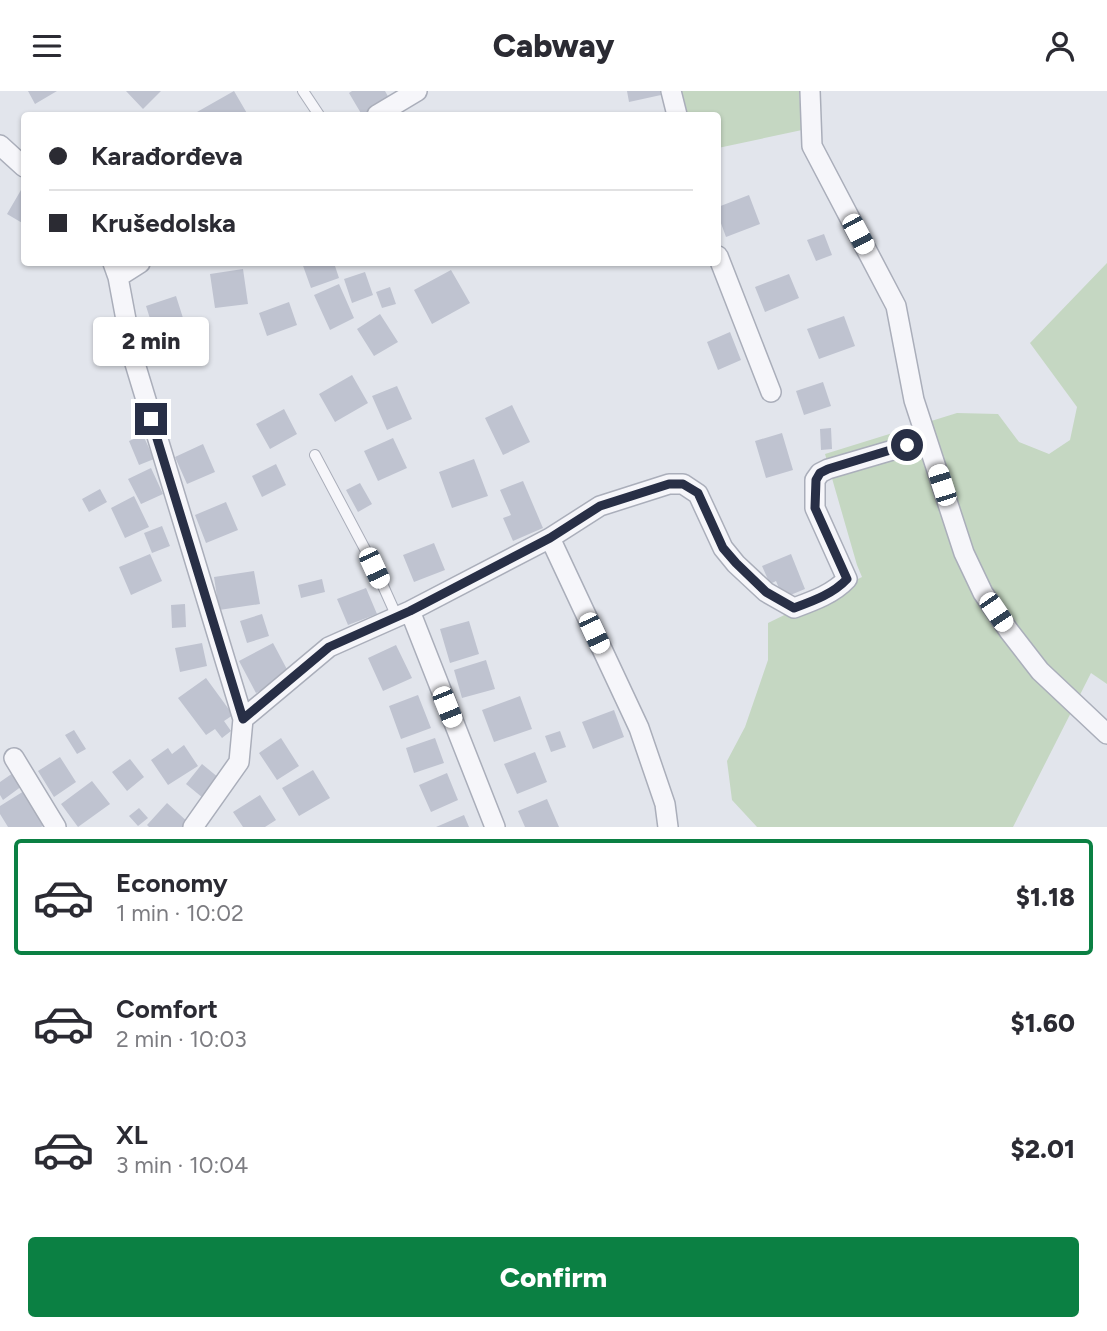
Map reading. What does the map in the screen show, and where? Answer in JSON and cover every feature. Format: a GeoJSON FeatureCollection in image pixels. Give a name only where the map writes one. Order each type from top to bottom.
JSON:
{"type":"FeatureCollection","features":[{"type":"Feature","properties":{"kind":"street"},"geometry":{"type":"LineString","coordinates":[[382,112],[417,91]]}},
{"type":"Feature","properties":{"kind":"street"},"geometry":{"type":"LineString","coordinates":[[671,91],[676,112]]}},
{"type":"Feature","properties":{"kind":"street"},"geometry":{"type":"LineString","coordinates":[[810,91],[812,146],[896,306],[914,400],[964,553],[983,593],[1040,671],[1107,734]]}},
{"type":"Feature","properties":{"kind":"street"},"geometry":{"type":"LineString","coordinates":[[0,145],[21,164]]}},
{"type":"Feature","properties":{"kind":"street"},"geometry":{"type":"LineString","coordinates":[[721,264],[771,391]]}},
{"type":"Feature","properties":{"kind":"street"},"geometry":{"type":"LineString","coordinates":[[116,270],[133,357],[243,719],[239,762],[193,827]]}},
{"type":"Feature","properties":{"kind":"street"},"geometry":{"type":"LineString","coordinates":[[243,719],[329,647],[404,614],[550,538],[600,506],[669,484],[683,484],[698,493],[723,548],[766,592],[794,608],[820,598],[840,587],[847,579],[815,508],[816,480],[820,473],[927,440]]}},
{"type":"Feature","properties":{"kind":"street"},"geometry":{"type":"LineString","coordinates":[[550,538],[639,728],[665,804],[668,827]]}},
{"type":"Feature","properties":{"kind":"street"},"geometry":{"type":"LineString","coordinates":[[404,614],[495,827]]}},
{"type":"Feature","properties":{"kind":"street"},"geometry":{"type":"LineString","coordinates":[[14,758],[56,827]]}},
{"type":"Feature","properties":{"kind":"lane"},"geometry":{"type":"LineString","coordinates":[[303,91],[317,112]]}},
{"type":"Feature","properties":{"kind":"lane"},"geometry":{"type":"LineString","coordinates":[[315,455],[374,568],[404,614]]}},
{"type":"Feature","properties":{"kind":"green space"},"geometry":{"type":"Polygon","coordinates":[[[679,91],[799,91],[802,130],[721,147],[721,112],[684,112],[679,91]]]}},
{"type":"Feature","properties":{"kind":"green space"},"geometry":{"type":"Polygon","coordinates":[[[1107,263],[1107,684],[1091,673],[1013,827],[757,827],[732,800],[727,761],[745,727],[768,660],[768,623],[862,577],[825,454],[957,413],[998,414],[1019,442],[1049,454],[1070,440],[1077,407],[1030,343],[1107,263]]]}},
{"type":"Feature","properties":{"kind":"building"},"geometry":{"type":"Polygon","coordinates":[[[28,91],[57,91],[35,104],[28,91]]]}},
{"type":"Feature","properties":{"kind":"building"},"geometry":{"type":"Polygon","coordinates":[[[126,91],[161,91],[143,109],[126,91]]]}},
{"type":"Feature","properties":{"kind":"building"},"geometry":{"type":"Polygon","coordinates":[[[234,91],[246,112],[197,112],[234,91]]]}},
{"type":"Feature","properties":{"kind":"building"},"geometry":{"type":"Polygon","coordinates":[[[385,91],[390,100],[370,112],[360,112],[349,93],[385,91]]]}},
{"type":"Feature","properties":{"kind":"building"},"geometry":{"type":"Polygon","coordinates":[[[627,91],[660,91],[661,95],[629,102],[627,91]]]}},
{"type":"Feature","properties":{"kind":"building"},"geometry":{"type":"Polygon","coordinates":[[[21,190],[21,222],[7,214],[21,190]]]}},
{"type":"Feature","properties":{"kind":"building"},"geometry":{"type":"Polygon","coordinates":[[[749,195],[760,224],[726,237],[721,223],[721,206],[749,195]]]}},
{"type":"Feature","properties":{"kind":"building"},"geometry":{"type":"Polygon","coordinates":[[[824,234],[832,255],[816,261],[807,240],[824,234]]]}},
{"type":"Feature","properties":{"kind":"building"},"geometry":{"type":"Polygon","coordinates":[[[303,266],[335,266],[339,278],[311,288],[303,266]]]}},
{"type":"Feature","properties":{"kind":"building"},"geometry":{"type":"Polygon","coordinates":[[[243,269],[248,304],[215,308],[210,274],[243,269]]]}},
{"type":"Feature","properties":{"kind":"building"},"geometry":{"type":"Polygon","coordinates":[[[451,270],[470,303],[432,324],[414,290],[451,270]]]}},
{"type":"Feature","properties":{"kind":"building"},"geometry":{"type":"Polygon","coordinates":[[[365,272],[373,295],[352,303],[344,279],[365,272]]]}},
{"type":"Feature","properties":{"kind":"building"},"geometry":{"type":"Polygon","coordinates":[[[789,274],[799,298],[765,312],[755,287],[789,274]]]}},
{"type":"Feature","properties":{"kind":"building"},"geometry":{"type":"Polygon","coordinates":[[[339,284],[354,318],[330,330],[314,295],[339,284]]]}},
{"type":"Feature","properties":{"kind":"building"},"geometry":{"type":"Polygon","coordinates":[[[390,287],[396,304],[382,308],[376,292],[390,287]]]}},
{"type":"Feature","properties":{"kind":"building"},"geometry":{"type":"Polygon","coordinates":[[[176,296],[183,318],[153,328],[146,306],[176,296]]]}},
{"type":"Feature","properties":{"kind":"building"},"geometry":{"type":"Polygon","coordinates":[[[289,302],[297,325],[267,336],[259,313],[289,302]]]}},
{"type":"Feature","properties":{"kind":"building"},"geometry":{"type":"Polygon","coordinates":[[[380,314],[398,342],[374,356],[357,329],[380,314]]]}},
{"type":"Feature","properties":{"kind":"building"},"geometry":{"type":"Polygon","coordinates":[[[844,316],[855,346],[819,359],[807,329],[844,316]]]}},
{"type":"Feature","properties":{"kind":"building"},"geometry":{"type":"Polygon","coordinates":[[[183,322],[190,338],[174,345],[167,328],[183,322]]]}},
{"type":"Feature","properties":{"kind":"building"},"geometry":{"type":"Polygon","coordinates":[[[730,332],[741,360],[718,370],[707,342],[730,332]]]}},
{"type":"Feature","properties":{"kind":"building"},"geometry":{"type":"Polygon","coordinates":[[[352,375],[368,403],[335,422],[319,394],[352,375]]]}},
{"type":"Feature","properties":{"kind":"building"},"geometry":{"type":"Polygon","coordinates":[[[823,382],[831,406],[804,415],[796,391],[823,382]]]}},
{"type":"Feature","properties":{"kind":"building"},"geometry":{"type":"Polygon","coordinates":[[[397,386],[412,419],[387,430],[372,396],[397,386]]]}},
{"type":"Feature","properties":{"kind":"building"},"geometry":{"type":"Polygon","coordinates":[[[512,405],[530,442],[503,455],[485,418],[512,405]]]}},
{"type":"Feature","properties":{"kind":"building"},"geometry":{"type":"Polygon","coordinates":[[[284,409],[297,434],[270,449],[256,424],[284,409]]]}},
{"type":"Feature","properties":{"kind":"building"},"geometry":{"type":"Polygon","coordinates":[[[831,428],[832,449],[821,450],[820,429],[831,428]]]}},
{"type":"Feature","properties":{"kind":"building"},"geometry":{"type":"Polygon","coordinates":[[[782,433],[793,470],[766,478],[755,441],[782,433]]]}},
{"type":"Feature","properties":{"kind":"building"},"geometry":{"type":"Polygon","coordinates":[[[143,435],[154,459],[139,465],[129,441],[143,435]]]}},
{"type":"Feature","properties":{"kind":"building"},"geometry":{"type":"Polygon","coordinates":[[[393,438],[407,468],[378,481],[364,451],[393,438]]]}},
{"type":"Feature","properties":{"kind":"building"},"geometry":{"type":"Polygon","coordinates":[[[203,444],[215,472],[187,484],[175,457],[203,444]]]}},
{"type":"Feature","properties":{"kind":"building"},"geometry":{"type":"Polygon","coordinates":[[[474,459],[488,496],[452,508],[439,472],[474,459]]]}},
{"type":"Feature","properties":{"kind":"building"},"geometry":{"type":"Polygon","coordinates":[[[276,464],[286,485],[262,497],[252,476],[276,464]]]}},
{"type":"Feature","properties":{"kind":"building"},"geometry":{"type":"Polygon","coordinates":[[[151,468],[163,494],[141,504],[128,479],[151,468]]]}},
{"type":"Feature","properties":{"kind":"building"},"geometry":{"type":"Polygon","coordinates":[[[523,481],[543,528],[513,541],[503,518],[511,515],[500,490],[523,481]]]}},
{"type":"Feature","properties":{"kind":"building"},"geometry":{"type":"Polygon","coordinates":[[[360,483],[372,504],[358,512],[346,490],[360,483]]]}},
{"type":"Feature","properties":{"kind":"building"},"geometry":{"type":"Polygon","coordinates":[[[100,489],[107,502],[89,512],[82,499],[100,489]]]}},
{"type":"Feature","properties":{"kind":"building"},"geometry":{"type":"Polygon","coordinates":[[[134,496],[149,527],[125,538],[111,508],[134,496]]]}},
{"type":"Feature","properties":{"kind":"building"},"geometry":{"type":"Polygon","coordinates":[[[226,502],[238,530],[206,543],[195,515],[226,502]]]}},
{"type":"Feature","properties":{"kind":"building"},"geometry":{"type":"Polygon","coordinates":[[[162,526],[170,546],[152,553],[144,533],[162,526]]]}},
{"type":"Feature","properties":{"kind":"building"},"geometry":{"type":"Polygon","coordinates":[[[434,543],[445,570],[414,582],[403,555],[434,543]]]}},
{"type":"Feature","properties":{"kind":"building"},"geometry":{"type":"Polygon","coordinates":[[[150,554],[162,581],[131,595],[119,567],[150,554]]]}},
{"type":"Feature","properties":{"kind":"building"},"geometry":{"type":"Polygon","coordinates":[[[791,554],[805,589],[783,598],[776,581],[770,584],[762,566],[791,554]]]}},
{"type":"Feature","properties":{"kind":"building"},"geometry":{"type":"Polygon","coordinates":[[[254,571],[260,604],[219,610],[214,577],[254,571]]]}},
{"type":"Feature","properties":{"kind":"building"},"geometry":{"type":"Polygon","coordinates":[[[322,579],[325,592],[301,598],[298,585],[322,579]]]}},
{"type":"Feature","properties":{"kind":"building"},"geometry":{"type":"Polygon","coordinates":[[[366,588],[377,614],[348,625],[337,599],[366,588]]]}},
{"type":"Feature","properties":{"kind":"building"},"geometry":{"type":"Polygon","coordinates":[[[185,604],[186,627],[172,628],[171,605],[185,604]]]}},
{"type":"Feature","properties":{"kind":"building"},"geometry":{"type":"Polygon","coordinates":[[[262,614],[269,636],[247,643],[240,621],[262,614]]]}},
{"type":"Feature","properties":{"kind":"building"},"geometry":{"type":"Polygon","coordinates":[[[469,621],[479,654],[450,663],[440,629],[469,621]]]}},
{"type":"Feature","properties":{"kind":"building"},"geometry":{"type":"Polygon","coordinates":[[[202,643],[207,666],[180,672],[175,648],[202,643]]]}},
{"type":"Feature","properties":{"kind":"building"},"geometry":{"type":"Polygon","coordinates":[[[273,643],[290,675],[256,693],[239,661],[273,643]]]}},
{"type":"Feature","properties":{"kind":"building"},"geometry":{"type":"Polygon","coordinates":[[[396,645],[412,678],[383,691],[368,658],[396,645]]]}},
{"type":"Feature","properties":{"kind":"building"},"geometry":{"type":"Polygon","coordinates":[[[486,660],[495,689],[462,698],[454,670],[486,660]]]}},
{"type":"Feature","properties":{"kind":"building"},"geometry":{"type":"Polygon","coordinates":[[[206,678],[233,715],[224,721],[231,731],[222,738],[215,729],[206,735],[178,698],[206,678]]]}},
{"type":"Feature","properties":{"kind":"building"},"geometry":{"type":"Polygon","coordinates":[[[418,695],[431,728],[401,739],[389,706],[418,695]]]}},
{"type":"Feature","properties":{"kind":"building"},"geometry":{"type":"Polygon","coordinates":[[[520,696],[532,729],[494,742],[482,710],[520,696]]]}},
{"type":"Feature","properties":{"kind":"building"},"geometry":{"type":"Polygon","coordinates":[[[614,710],[624,737],[593,749],[582,722],[614,710]]]}},
{"type":"Feature","properties":{"kind":"building"},"geometry":{"type":"Polygon","coordinates":[[[74,730],[86,749],[77,754],[65,735],[74,730]]]}},
{"type":"Feature","properties":{"kind":"building"},"geometry":{"type":"Polygon","coordinates":[[[560,731],[566,747],[551,752],[545,736],[560,731]]]}},
{"type":"Feature","properties":{"kind":"building"},"geometry":{"type":"Polygon","coordinates":[[[281,738],[299,766],[277,780],[259,753],[281,738]]]}},
{"type":"Feature","properties":{"kind":"building"},"geometry":{"type":"Polygon","coordinates":[[[435,738],[444,763],[414,773],[406,748],[435,738]]]}},
{"type":"Feature","properties":{"kind":"building"},"geometry":{"type":"Polygon","coordinates":[[[184,745],[198,766],[168,785],[151,760],[168,748],[172,754],[184,745]]]}},
{"type":"Feature","properties":{"kind":"building"},"geometry":{"type":"Polygon","coordinates":[[[535,752],[547,782],[517,794],[504,764],[535,752]]]}},
{"type":"Feature","properties":{"kind":"building"},"geometry":{"type":"Polygon","coordinates":[[[60,757],[76,782],[54,797],[38,771],[60,757]]]}},
{"type":"Feature","properties":{"kind":"building"},"geometry":{"type":"Polygon","coordinates":[[[130,759],[144,777],[127,791],[112,772],[130,759]]]}},
{"type":"Feature","properties":{"kind":"building"},"geometry":{"type":"Polygon","coordinates":[[[202,764],[219,778],[203,798],[186,784],[202,764]]]}},
{"type":"Feature","properties":{"kind":"building"},"geometry":{"type":"Polygon","coordinates":[[[313,770],[330,798],[299,816],[282,788],[313,770]]]}},
{"type":"Feature","properties":{"kind":"building"},"geometry":{"type":"Polygon","coordinates":[[[13,773],[22,786],[3,800],[0,795],[0,782],[13,773]]]}},
{"type":"Feature","properties":{"kind":"building"},"geometry":{"type":"Polygon","coordinates":[[[447,773],[458,800],[431,812],[419,785],[447,773]]]}},
{"type":"Feature","properties":{"kind":"building"},"geometry":{"type":"Polygon","coordinates":[[[92,781],[110,804],[78,827],[61,804],[92,781]]]}},
{"type":"Feature","properties":{"kind":"building"},"geometry":{"type":"Polygon","coordinates":[[[24,791],[45,825],[8,827],[0,814],[0,806],[24,791]]]}},
{"type":"Feature","properties":{"kind":"building"},"geometry":{"type":"Polygon","coordinates":[[[260,795],[276,820],[265,827],[243,827],[233,812],[260,795]]]}},
{"type":"Feature","properties":{"kind":"building"},"geometry":{"type":"Polygon","coordinates":[[[547,799],[559,827],[525,827],[518,811],[547,799]]]}},
{"type":"Feature","properties":{"kind":"building"},"geometry":{"type":"Polygon","coordinates":[[[167,803],[190,824],[187,827],[147,825],[167,803]]]}},
{"type":"Feature","properties":{"kind":"building"},"geometry":{"type":"Polygon","coordinates":[[[139,808],[148,818],[138,826],[129,816],[139,808]]]}},
{"type":"Feature","properties":{"kind":"building"},"geometry":{"type":"Polygon","coordinates":[[[464,815],[469,827],[436,827],[464,815]]]}},
{"type":"Feature","properties":{"kind":"route"},"geometry":{"type":"LineString","coordinates":[[151,419],[243,719],[329,647],[410,611],[550,538],[600,506],[669,484],[683,484],[698,493],[723,548],[766,592],[794,608],[820,598],[840,587],[847,579],[815,508],[816,480],[820,473],[828,469],[907,445]]}}]}
